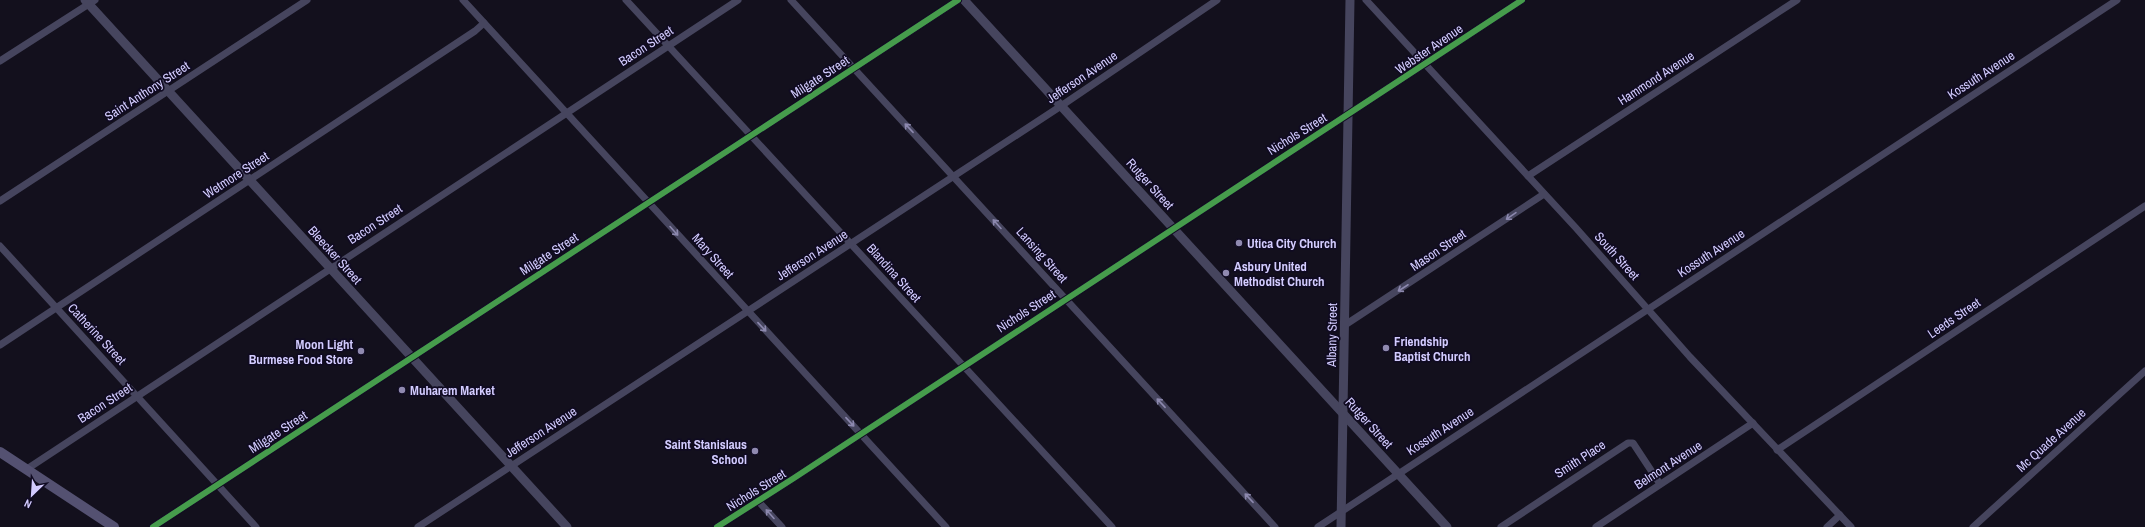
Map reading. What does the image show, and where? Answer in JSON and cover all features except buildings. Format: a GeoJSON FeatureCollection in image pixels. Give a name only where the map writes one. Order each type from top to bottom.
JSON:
{"type":"FeatureCollection","features":[{"type":"Feature","properties":{"kind":"main road"},"geometry":{"type":"LineString","coordinates":[[0,452],[114,527]]}},
{"type":"Feature","properties":{"kind":"street","name":"Saint Anthony Street"},"geometry":{"type":"LineString","coordinates":[[0,202],[307,0]]}},
{"type":"Feature","properties":{"kind":"street","name":"Mary Street"},"geometry":{"type":"LineString","coordinates":[[463,0],[946,527]]}},
{"type":"Feature","properties":{"kind":"street","name":"Blandina Street"},"geometry":{"type":"LineString","coordinates":[[626,0],[1112,527]]}},
{"type":"Feature","properties":{"kind":"street","name":"Bacon Street"},"geometry":{"type":"LineString","coordinates":[[27,469],[240,331],[330,268],[738,0]]}},
{"type":"Feature","properties":{"kind":"street","name":"Lansing Street"},"geometry":{"type":"LineString","coordinates":[[791,0],[1275,527]]}},
{"type":"Feature","properties":{"kind":"street","name":"Milgate Street"},"geometry":{"type":"LineString","coordinates":[[153,527],[958,0]]}},
{"type":"Feature","properties":{"kind":"street","name":"Rutger Street"},"geometry":{"type":"LineString","coordinates":[[964,0],[1447,527]]}},
{"type":"Feature","properties":{"kind":"street","name":"Jefferson Avenue"},"geometry":{"type":"LineString","coordinates":[[418,527],[428,524],[511,466],[852,244],[1061,106],[1217,0]]}},
{"type":"Feature","properties":{"kind":"street","name":"Albany Street"},"geometry":{"type":"LineString","coordinates":[[1341,527],[1350,0]]}},
{"type":"Feature","properties":{"kind":"street","name":"South Street"},"geometry":{"type":"LineString","coordinates":[[1366,0],[1528,176],[1690,357],[1850,527]]}},
{"type":"Feature","properties":{"kind":"street","name":"Webster Avenue"},"geometry":{"type":"LineString","coordinates":[[1348,116],[1522,0]]}},
{"type":"Feature","properties":{"kind":"street","name":"Hammond Avenue"},"geometry":{"type":"LineString","coordinates":[[1528,176],[1797,0]]}},
{"type":"Feature","properties":{"kind":"street","name":"Kossuth Avenue"},"geometry":{"type":"LineString","coordinates":[[1318,527],[2117,0]]}},
{"type":"Feature","properties":{"kind":"street","name":"Bleecker Street"},"geometry":{"type":"LineString","coordinates":[[90,1],[168,91],[567,527]]}},
{"type":"Feature","properties":{"kind":"street"},"geometry":{"type":"LineString","coordinates":[[0,62],[90,1]]}},
{"type":"Feature","properties":{"kind":"street","name":"Wetmore Street"},"geometry":{"type":"LineString","coordinates":[[0,345],[57,309],[475,31],[484,23]]}},
{"type":"Feature","properties":{"kind":"street","name":"Nichols Street"},"geometry":{"type":"LineString","coordinates":[[717,527],[1173,228],[1348,116]]}},
{"type":"Feature","properties":{"kind":"street","name":"Mason Street"},"geometry":{"type":"LineString","coordinates":[[1345,325],[1544,194]]}},
{"type":"Feature","properties":{"kind":"street","name":"Leeds Street"},"geometry":{"type":"LineString","coordinates":[[1777,450],[2145,206]]}},
{"type":"Feature","properties":{"kind":"street","name":"Catherine Street"},"geometry":{"type":"LineString","coordinates":[[0,246],[256,527]]}},
{"type":"Feature","properties":{"kind":"street","name":"Mc Quade Avenue"},"geometry":{"type":"LineString","coordinates":[[1973,527],[2145,371]]}},
{"type":"Feature","properties":{"kind":"street","name":"Belmont Avenue"},"geometry":{"type":"LineString","coordinates":[[1596,527],[1753,423]]}},
{"type":"Feature","properties":{"kind":"street","name":"Smith Place"},"geometry":{"type":"LineString","coordinates":[[1501,527],[1628,443],[1633,443],[1660,484]]}},
{"type":"Feature","properties":{"kind":"street"},"geometry":{"type":"LineString","coordinates":[[758,500],[782,527]]}},
{"type":"Feature","properties":{"kind":"street"},"geometry":{"type":"LineString","coordinates":[[1827,527],[1840,515]]}},
{"type":"Feature","properties":{"kind":"cycle path"},"geometry":{"type":"LineString","coordinates":[[153,527],[958,0]]}},
{"type":"Feature","properties":{"kind":"cycle path"},"geometry":{"type":"LineString","coordinates":[[717,527],[1522,0]]}},
{"type":"Feature","properties":{"kind":"place","name":"Utica City Church"},"geometry":{"type":"Point","coordinates":[1239,243]}},
{"type":"Feature","properties":{"kind":"place","name":"Asbury United Methodist Church"},"geometry":{"type":"Point","coordinates":[1226,273]}},
{"type":"Feature","properties":{"kind":"place","name":"Friendship Baptist Church"},"geometry":{"type":"Point","coordinates":[1386,348]}},
{"type":"Feature","properties":{"kind":"place","name":"Moon Light Burmese Food Store"},"geometry":{"type":"Point","coordinates":[361,351]}},
{"type":"Feature","properties":{"kind":"place","name":"Muharem Market"},"geometry":{"type":"Point","coordinates":[402,390]}},
{"type":"Feature","properties":{"kind":"place","name":"Saint Stanislaus School"},"geometry":{"type":"Point","coordinates":[755,451]}}]}
